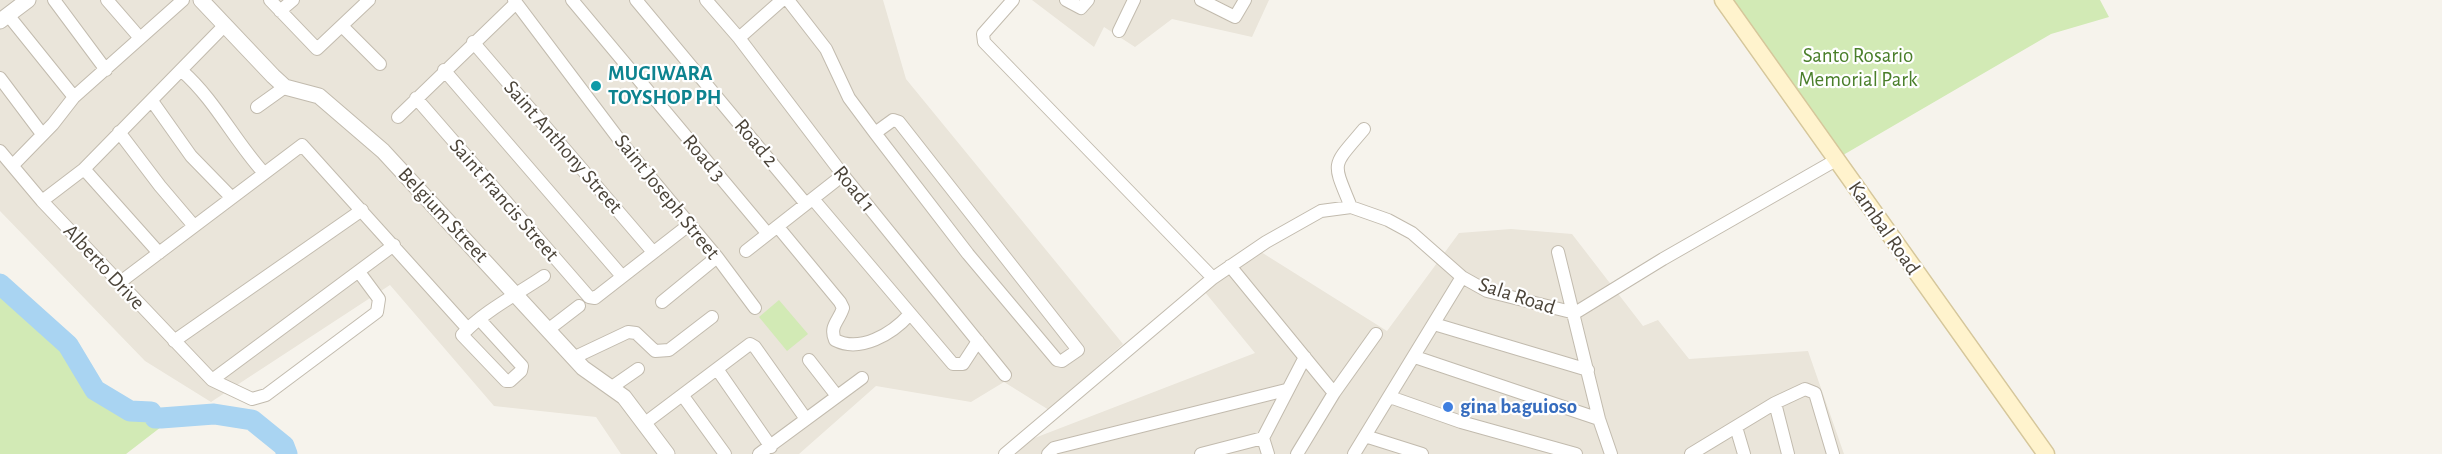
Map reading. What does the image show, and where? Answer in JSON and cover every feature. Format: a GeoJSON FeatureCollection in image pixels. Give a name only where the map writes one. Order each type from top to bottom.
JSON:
{"type":"FeatureCollection","features":[{"type":"Feature","properties":{"kind":"main road","name":"Kambal Road"},"geometry":{"type":"LineString","coordinates":[[1724,0],[2046,454]]}},
{"type":"Feature","properties":{"kind":"street"},"geometry":{"type":"LineString","coordinates":[[28,0],[4,18],[74,97]]}},
{"type":"Feature","properties":{"kind":"street"},"geometry":{"type":"LineString","coordinates":[[54,0],[106,70]]}},
{"type":"Feature","properties":{"kind":"street"},"geometry":{"type":"LineString","coordinates":[[107,0],[140,38]]}},
{"type":"Feature","properties":{"kind":"street"},"geometry":{"type":"LineString","coordinates":[[14,164],[53,124],[74,97],[183,0]]}},
{"type":"Feature","properties":{"kind":"street"},"geometry":{"type":"LineString","coordinates":[[201,0],[285,87],[257,107]]}},
{"type":"Feature","properties":{"kind":"street"},"geometry":{"type":"LineString","coordinates":[[270,0],[316,49],[369,0]]}},
{"type":"Feature","properties":{"kind":"street"},"geometry":{"type":"LineString","coordinates":[[280,11],[293,0]]}},
{"type":"Feature","properties":{"kind":"street","name":"Road 3"},"geometry":{"type":"LineString","coordinates":[[572,0],[773,230],[840,302],[843,308],[835,321],[832,333],[835,340],[843,345],[868,342],[897,328],[909,315]]}},
{"type":"Feature","properties":{"kind":"street","name":"Road 2"},"geometry":{"type":"LineString","coordinates":[[636,0],[909,315],[956,365],[963,364],[978,341]]}},
{"type":"Feature","properties":{"kind":"street","name":"Road 1"},"geometry":{"type":"LineString","coordinates":[[706,0],[739,38],[843,175],[1005,375]]}},
{"type":"Feature","properties":{"kind":"street"},"geometry":{"type":"LineString","coordinates":[[739,38],[782,0]]}},
{"type":"Feature","properties":{"kind":"street"},"geometry":{"type":"LineString","coordinates":[[788,0],[826,49],[849,98],[875,133],[968,254],[1057,360],[1062,361],[1078,350],[899,122],[892,120],[875,133]]}},
{"type":"Feature","properties":{"kind":"street"},"geometry":{"type":"LineString","coordinates":[[1014,0],[983,34],[984,42],[1213,278]]}},
{"type":"Feature","properties":{"kind":"street"},"geometry":{"type":"LineString","coordinates":[[1066,0],[1085,4]]}},
{"type":"Feature","properties":{"kind":"street"},"geometry":{"type":"LineString","coordinates":[[1119,31],[1134,0]]}},
{"type":"Feature","properties":{"kind":"street"},"geometry":{"type":"LineString","coordinates":[[1201,0],[1235,17],[1245,0]]}},
{"type":"Feature","properties":{"kind":"street"},"geometry":{"type":"LineString","coordinates":[[398,117],[515,2]]}},
{"type":"Feature","properties":{"kind":"street","name":"Saint Joseph Street"},"geometry":{"type":"LineString","coordinates":[[515,2],[621,142],[717,257],[755,308]]}},
{"type":"Feature","properties":{"kind":"street"},"geometry":{"type":"LineString","coordinates":[[42,201],[84,169],[224,26]]}},
{"type":"Feature","properties":{"kind":"street"},"geometry":{"type":"LineString","coordinates":[[342,26],[380,64]]}},
{"type":"Feature","properties":{"kind":"street","name":"Saint Anthony Street"},"geometry":{"type":"LineString","coordinates":[[473,42],[653,252]]}},
{"type":"Feature","properties":{"kind":"street"},"geometry":{"type":"LineString","coordinates":[[444,70],[621,275],[690,224]]}},
{"type":"Feature","properties":{"kind":"street"},"geometry":{"type":"LineString","coordinates":[[182,71],[198,86],[240,147],[263,172]]}},
{"type":"Feature","properties":{"kind":"street"},"geometry":{"type":"LineString","coordinates":[[0,78],[42,134]]}},
{"type":"Feature","properties":{"kind":"street","name":"Belgium Street"},"geometry":{"type":"LineString","coordinates":[[285,87],[319,96],[336,107],[383,151],[549,328],[573,358],[583,368],[624,397],[667,454]]}},
{"type":"Feature","properties":{"kind":"street","name":"Saint Francis Street"},"geometry":{"type":"LineString","coordinates":[[416,98],[584,293],[595,298],[621,275]]}},
{"type":"Feature","properties":{"kind":"street"},"geometry":{"type":"LineString","coordinates":[[152,101],[191,156],[231,197]]}},
{"type":"Feature","properties":{"kind":"street"},"geometry":{"type":"LineString","coordinates":[[1351,207],[1337,177],[1337,162],[1364,129]]}},
{"type":"Feature","properties":{"kind":"street"},"geometry":{"type":"LineString","coordinates":[[120,132],[160,186],[194,226]]}},
{"type":"Feature","properties":{"kind":"street"},"geometry":{"type":"LineString","coordinates":[[119,283],[263,172],[302,145],[468,329]]}},
{"type":"Feature","properties":{"kind":"street","name":"Alberto Drive"},"geometry":{"type":"LineString","coordinates":[[0,151],[14,164],[42,201],[212,380]]}},
{"type":"Feature","properties":{"kind":"street","name":"Sala Road"},"geometry":{"type":"LineString","coordinates":[[1005,454],[1213,278],[1266,242],[1321,211],[1351,207],[1388,220],[1412,234],[1462,278],[1487,291],[1575,314],[1663,259],[1836,160]]}},
{"type":"Feature","properties":{"kind":"street"},"geometry":{"type":"LineString","coordinates":[[84,169],[159,253]]}},
{"type":"Feature","properties":{"kind":"street"},"geometry":{"type":"LineString","coordinates":[[746,251],[843,175]]}},
{"type":"Feature","properties":{"kind":"street"},"geometry":{"type":"LineString","coordinates":[[174,341],[362,210]]}},
{"type":"Feature","properties":{"kind":"street"},"geometry":{"type":"LineString","coordinates":[[359,272],[379,299],[380,306],[377,312],[266,395],[252,399],[212,380],[394,245]]}},
{"type":"Feature","properties":{"kind":"street"},"geometry":{"type":"LineString","coordinates":[[1558,252],[1599,419],[1611,454]]}},
{"type":"Feature","properties":{"kind":"street"},"geometry":{"type":"LineString","coordinates":[[662,302],[717,257]]}},
{"type":"Feature","properties":{"kind":"street"},"geometry":{"type":"LineString","coordinates":[[1230,266],[1334,393]]}},
{"type":"Feature","properties":{"kind":"street"},"geometry":{"type":"LineString","coordinates":[[480,320],[522,366],[521,371],[510,381],[506,381],[463,336],[480,320],[544,276]]}},
{"type":"Feature","properties":{"kind":"street"},"geometry":{"type":"LineString","coordinates":[[1353,454],[1462,278]]}},
{"type":"Feature","properties":{"kind":"street"},"geometry":{"type":"LineString","coordinates":[[549,328],[579,306]]}},
{"type":"Feature","properties":{"kind":"street"},"geometry":{"type":"LineString","coordinates":[[573,358],[628,332],[636,333],[655,351],[669,350],[712,317]]}},
{"type":"Feature","properties":{"kind":"street"},"geometry":{"type":"LineString","coordinates":[[1434,324],[1588,370]]}},
{"type":"Feature","properties":{"kind":"street"},"geometry":{"type":"LineString","coordinates":[[1296,454],[1334,393],[1376,334]]}},
{"type":"Feature","properties":{"kind":"street"},"geometry":{"type":"LineString","coordinates":[[645,423],[746,346],[752,344],[806,419]]}},
{"type":"Feature","properties":{"kind":"street"},"geometry":{"type":"LineString","coordinates":[[1268,454],[1263,438],[1305,357]]}},
{"type":"Feature","properties":{"kind":"street"},"geometry":{"type":"LineString","coordinates":[[1415,357],[1599,419]]}},
{"type":"Feature","properties":{"kind":"street"},"geometry":{"type":"LineString","coordinates":[[809,360],[837,396]]}},
{"type":"Feature","properties":{"kind":"street"},"geometry":{"type":"LineString","coordinates":[[612,387],[638,369]]}},
{"type":"Feature","properties":{"kind":"street"},"geometry":{"type":"LineString","coordinates":[[717,369],[771,447]]}},
{"type":"Feature","properties":{"kind":"street"},"geometry":{"type":"LineString","coordinates":[[759,454],[862,378]]}},
{"type":"Feature","properties":{"kind":"street"},"geometry":{"type":"LineString","coordinates":[[1699,452],[1775,403],[1805,389],[1815,393],[1833,454]]}},
{"type":"Feature","properties":{"kind":"street"},"geometry":{"type":"LineString","coordinates":[[1048,454],[1054,448],[1286,390]]}},
{"type":"Feature","properties":{"kind":"street"},"geometry":{"type":"LineString","coordinates":[[683,396],[725,454]]}},
{"type":"Feature","properties":{"kind":"street"},"geometry":{"type":"LineString","coordinates":[[1390,397],[1461,422],[1576,454]]}},
{"type":"Feature","properties":{"kind":"street"},"geometry":{"type":"LineString","coordinates":[[1775,403],[1788,454]]}},
{"type":"Feature","properties":{"kind":"street"},"geometry":{"type":"LineString","coordinates":[[1736,427],[1744,454]]}},
{"type":"Feature","properties":{"kind":"street"},"geometry":{"type":"LineString","coordinates":[[1365,436],[1422,454]]}},
{"type":"Feature","properties":{"kind":"street"},"geometry":{"type":"LineString","coordinates":[[1201,454],[1263,438]]}},
{"type":"Feature","properties":{"kind":"shaded area"},"geometry":{"type":"Polygon","coordinates":[[[0,0],[883,0],[906,79],[1123,344],[1049,410],[1004,382],[971,402],[876,386],[799,454],[621,454],[596,417],[494,406],[390,285],[211,402],[145,361],[0,211],[0,0]]]}},
{"type":"Feature","properties":{"kind":"shaded area"},"geometry":{"type":"Polygon","coordinates":[[[1032,0],[1269,0],[1252,37],[1172,19],[1135,47],[1104,27],[1094,47],[1032,0]]]}},
{"type":"Feature","properties":{"kind":"shaded area"},"geometry":{"type":"Polygon","coordinates":[[[1511,229],[1572,234],[1643,326],[1658,320],[1689,359],[1808,351],[1844,454],[1016,454],[1032,439],[1255,353],[1204,291],[1261,252],[1387,331],[1459,233],[1511,229]]]}},
{"type":"Feature","properties":{"kind":"green space","name":"Santo Rosario Memorial Park"},"geometry":{"type":"Polygon","coordinates":[[[1728,0],[2100,0],[2109,17],[2051,34],[1838,158],[1728,0]]]}},
{"type":"Feature","properties":{"kind":"green space"},"geometry":{"type":"Polygon","coordinates":[[[0,284],[68,345],[95,390],[130,411],[151,412],[161,427],[126,454],[0,454],[0,284]]]}},
{"type":"Feature","properties":{"kind":"green space"},"geometry":{"type":"Polygon","coordinates":[[[779,300],[808,334],[787,351],[759,317],[779,300]]]}},
{"type":"Feature","properties":{"kind":"waterway"},"geometry":{"type":"LineString","coordinates":[[0,284],[68,345],[95,390],[130,411],[151,412],[155,418],[214,414],[252,420],[284,446],[287,454]]}},
{"type":"Feature","properties":{"kind":"place","name":"MUGIWARA TOYSHOP PH"},"geometry":{"type":"Point","coordinates":[596,86]}},
{"type":"Feature","properties":{"kind":"place","name":"gina baguioso"},"geometry":{"type":"Point","coordinates":[1448,407]}}]}
